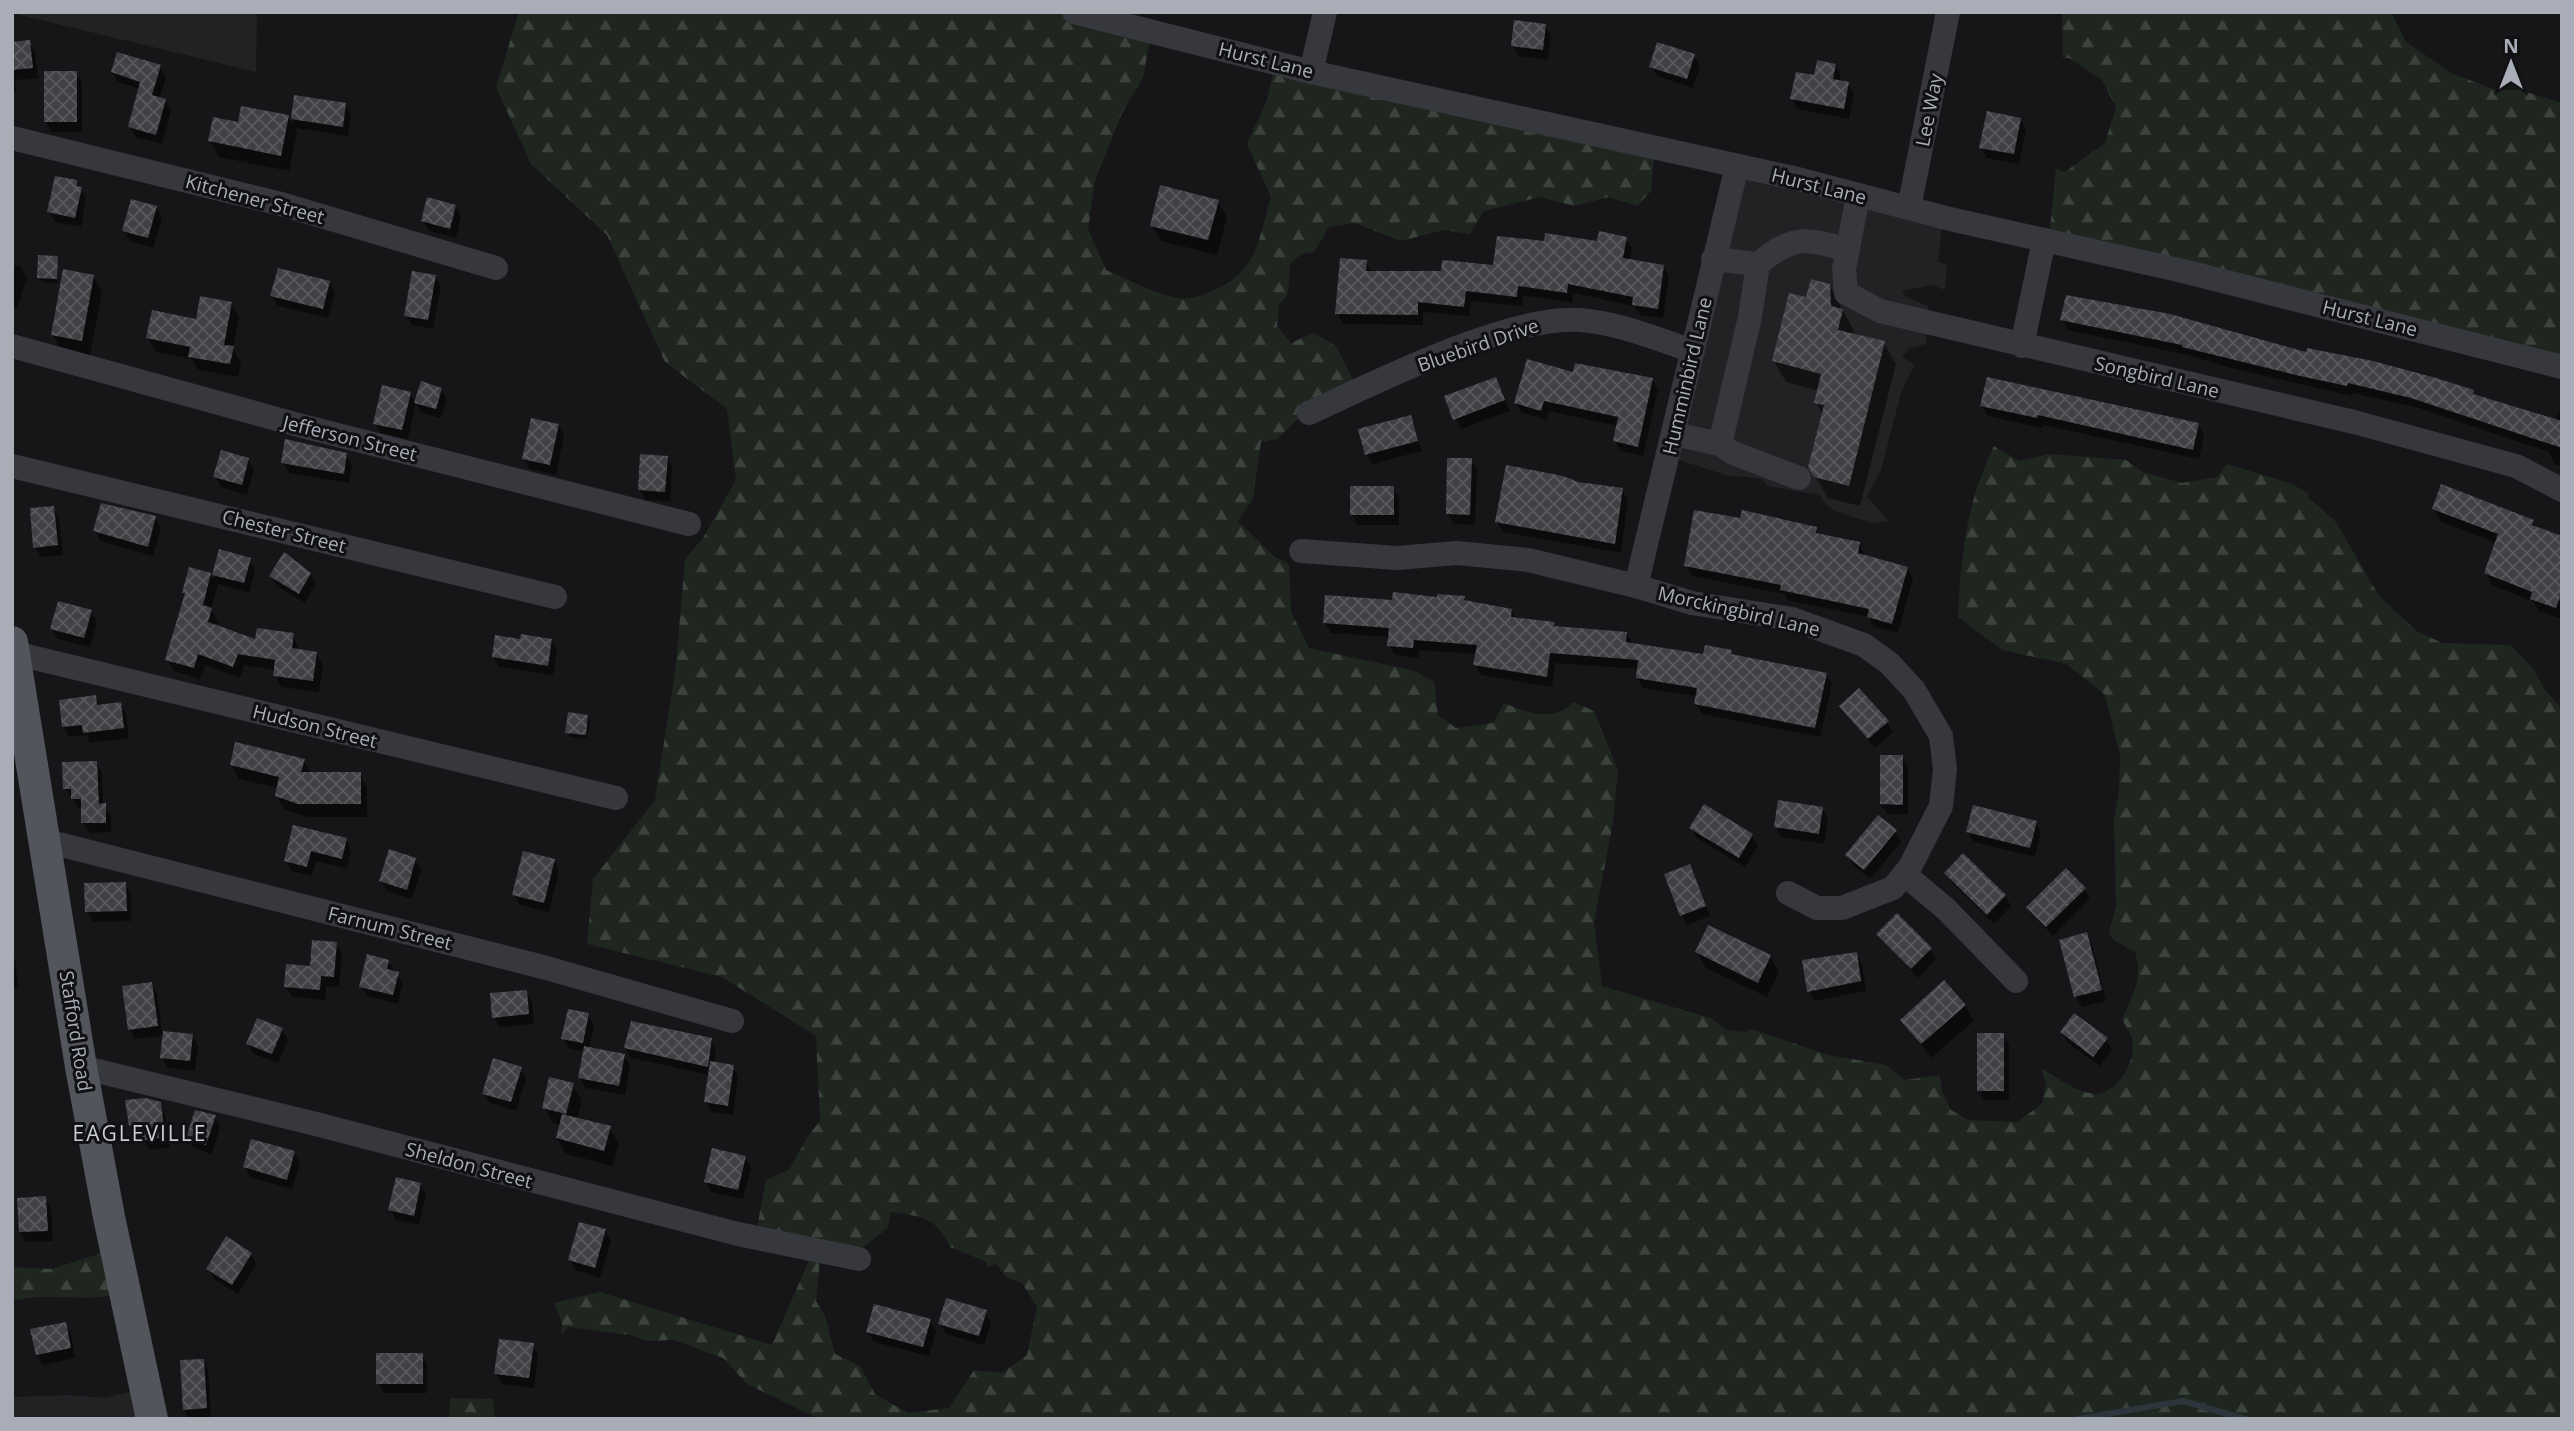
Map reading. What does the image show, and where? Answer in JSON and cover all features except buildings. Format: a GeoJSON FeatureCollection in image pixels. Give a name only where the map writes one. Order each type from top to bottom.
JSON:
{"type":"FeatureCollection","features":[{"type":"Feature","properties":{"kind":"main road","name":"Stafford Road"},"geometry":{"type":"LineString","coordinates":[[13,647],[81,1067],[109,1217],[152,1419]]}},
{"type":"Feature","properties":{"kind":"street","name":"Hurst Lane"},"geometry":{"type":"LineString","coordinates":[[1074,12],[1311,72],[1737,166],[2183,271],[2562,367]]}},
{"type":"Feature","properties":{"kind":"street"},"geometry":{"type":"LineString","coordinates":[[1311,72],[1325,12]]}},
{"type":"Feature","properties":{"kind":"street","name":"Lee Way"},"geometry":{"type":"LineString","coordinates":[[1909,208],[1948,12]]}},
{"type":"Feature","properties":{"kind":"street","name":"Kitchener Street"},"geometry":{"type":"LineString","coordinates":[[12,138],[281,204],[495,268]]}},
{"type":"Feature","properties":{"kind":"street","name":"Humminbird Lane"},"geometry":{"type":"LineString","coordinates":[[1636,586],[1737,166]]}},
{"type":"Feature","properties":{"kind":"street","name":"Songbird Lane"},"geometry":{"type":"LineString","coordinates":[[1858,196],[1844,269],[1846,293],[1880,311],[2354,422],[2516,466],[2562,490]]}},
{"type":"Feature","properties":{"kind":"street"},"geometry":{"type":"LineString","coordinates":[[2022,346],[2044,240]]}},
{"type":"Feature","properties":{"kind":"street"},"geometry":{"type":"LineString","coordinates":[[1720,444],[1751,317],[1758,264],[1782,244],[1817,242],[1848,250]]}},
{"type":"Feature","properties":{"kind":"street"},"geometry":{"type":"LineString","coordinates":[[1713,259],[1758,264]]}},
{"type":"Feature","properties":{"kind":"street","name":"Bluebird Drive"},"geometry":{"type":"LineString","coordinates":[[1309,412],[1391,376],[1504,332],[1541,322],[1581,320],[1637,332],[1693,351]]}},
{"type":"Feature","properties":{"kind":"street","name":"Jefferson Street"},"geometry":{"type":"LineString","coordinates":[[12,346],[302,426],[689,524]]}},
{"type":"Feature","properties":{"kind":"street"},"geometry":{"type":"LineString","coordinates":[[1674,434],[1720,444],[1733,453],[1799,478]]}},
{"type":"Feature","properties":{"kind":"street","name":"Chester Street"},"geometry":{"type":"LineString","coordinates":[[12,466],[555,597]]}},
{"type":"Feature","properties":{"kind":"street","name":"Morckingbird Lane"},"geometry":{"type":"LineString","coordinates":[[1301,551],[1397,558],[1457,553],[1516,559],[1636,586],[1692,603],[1792,619],[1864,645],[1889,663],[1929,713],[1941,736],[1945,769],[1941,806],[1928,838],[1892,888],[1842,908],[1817,908],[1788,893]]}},
{"type":"Feature","properties":{"kind":"street","name":"Hudson Street"},"geometry":{"type":"LineString","coordinates":[[13,647],[616,797]]}},
{"type":"Feature","properties":{"kind":"street","name":"Farnum Street"},"geometry":{"type":"LineString","coordinates":[[46,841],[543,967],[733,1021]]}},
{"type":"Feature","properties":{"kind":"street"},"geometry":{"type":"LineString","coordinates":[[1904,874],[1946,909],[2016,981]]}},
{"type":"Feature","properties":{"kind":"street","name":"Sheldon Street"},"geometry":{"type":"LineString","coordinates":[[81,1067],[316,1124],[738,1234],[859,1259]]}},
{"type":"Feature","properties":{"kind":"shaded area"},"geometry":{"type":"Polygon","coordinates":[[[12,12],[257,12],[256,72],[12,13],[12,12]]]}},
{"type":"Feature","properties":{"kind":"shaded area"},"geometry":{"type":"Polygon","coordinates":[[[1735,164],[1943,216],[1938,262],[1947,265],[1945,290],[1932,285],[1902,291],[1905,296],[1928,306],[1926,344],[1909,348],[1902,357],[1914,364],[1913,368],[1901,393],[1881,470],[1867,497],[1889,521],[1871,523],[1835,511],[1820,495],[1767,486],[1762,479],[1726,475],[1669,457],[1735,164]]]}},
{"type":"Feature","properties":{"kind":"shaded area"},"geometry":{"type":"Polygon","coordinates":[[[137,1390],[153,1419],[12,1419],[14,1397],[68,1395],[104,1398],[137,1390]]]}},
{"type":"Feature","properties":{"kind":"green space"},"geometry":{"type":"Polygon","coordinates":[[[519,12],[1087,12],[1152,29],[1143,78],[1122,113],[1095,181],[1088,229],[1106,270],[1155,292],[1182,298],[1205,294],[1225,285],[1237,276],[1253,255],[1271,197],[1247,144],[1267,100],[1273,73],[1655,147],[1651,191],[1637,206],[1609,197],[1574,206],[1540,197],[1484,211],[1470,234],[1444,230],[1400,241],[1355,223],[1329,227],[1314,252],[1302,254],[1290,263],[1288,294],[1279,305],[1277,326],[1291,343],[1314,333],[1336,346],[1356,385],[1303,414],[1277,439],[1261,442],[1253,498],[1238,521],[1275,557],[1289,564],[1291,612],[1309,648],[1415,671],[1434,682],[1438,715],[1456,728],[1493,723],[1504,703],[1540,714],[1557,712],[1573,702],[1594,711],[1618,770],[1613,822],[1594,922],[1602,986],[1710,1018],[1727,1030],[1746,1032],[1751,1029],[1828,1055],[1886,1065],[1905,1080],[1940,1075],[1942,1092],[1951,1110],[1968,1120],[2017,1122],[2042,1104],[2046,1083],[2041,1068],[2075,1088],[2090,1093],[2097,1094],[2112,1088],[2125,1073],[2132,1055],[2132,1039],[2122,1019],[2133,995],[2138,970],[2135,952],[2114,940],[2109,933],[2116,906],[2114,820],[2119,792],[2120,755],[2105,695],[2067,664],[2002,650],[1958,617],[1961,572],[1971,509],[1994,446],[2019,461],[2049,454],[2126,460],[2143,472],[2182,483],[2217,477],[2227,464],[2290,483],[2308,493],[2308,497],[2336,522],[2379,596],[2418,632],[2442,643],[2510,645],[2532,667],[2545,690],[2562,709],[2562,1419],[819,1419],[747,1384],[723,1358],[674,1340],[648,1341],[630,1335],[568,1327],[561,1335],[562,1323],[554,1303],[600,1292],[772,1345],[811,1256],[756,1233],[766,1180],[789,1170],[808,1136],[820,1121],[816,1036],[722,977],[587,944],[593,879],[655,800],[676,665],[685,559],[703,538],[736,480],[727,409],[665,362],[607,235],[531,164],[496,87],[519,12]],[[891,1212],[888,1228],[854,1254],[821,1249],[816,1301],[825,1316],[835,1354],[860,1366],[875,1394],[908,1413],[949,1408],[974,1370],[1002,1373],[1027,1355],[1037,1307],[1022,1283],[1007,1278],[996,1264],[987,1267],[987,1262],[950,1247],[939,1229],[927,1220],[891,1212]]]}},
{"type":"Feature","properties":{"kind":"green space"},"geometry":{"type":"Polygon","coordinates":[[[2062,12],[2391,12],[2406,42],[2453,74],[2496,90],[2520,90],[2562,103],[2562,365],[2049,238],[2056,169],[2065,172],[2105,143],[2116,107],[2102,80],[2069,58],[2063,58],[2062,12]]]}},
{"type":"Feature","properties":{"kind":"green space"},"geometry":{"type":"Polygon","coordinates":[[[114,1249],[120,1294],[40,1297],[12,1301],[12,1267],[52,1269],[114,1249]]]}},
{"type":"Feature","properties":{"kind":"green space"},"geometry":{"type":"Polygon","coordinates":[[[450,1398],[493,1399],[495,1419],[449,1419],[450,1398]]]}},
{"type":"Feature","properties":{"kind":"waterway"},"geometry":{"type":"LineString","coordinates":[[2078,1419],[2183,1401],[2245,1419]]}},
{"type":"Feature","properties":{"kind":"district","name":"EAGLEVILLE"},"geometry":{"type":"Point","coordinates":[140,1134]}}]}
